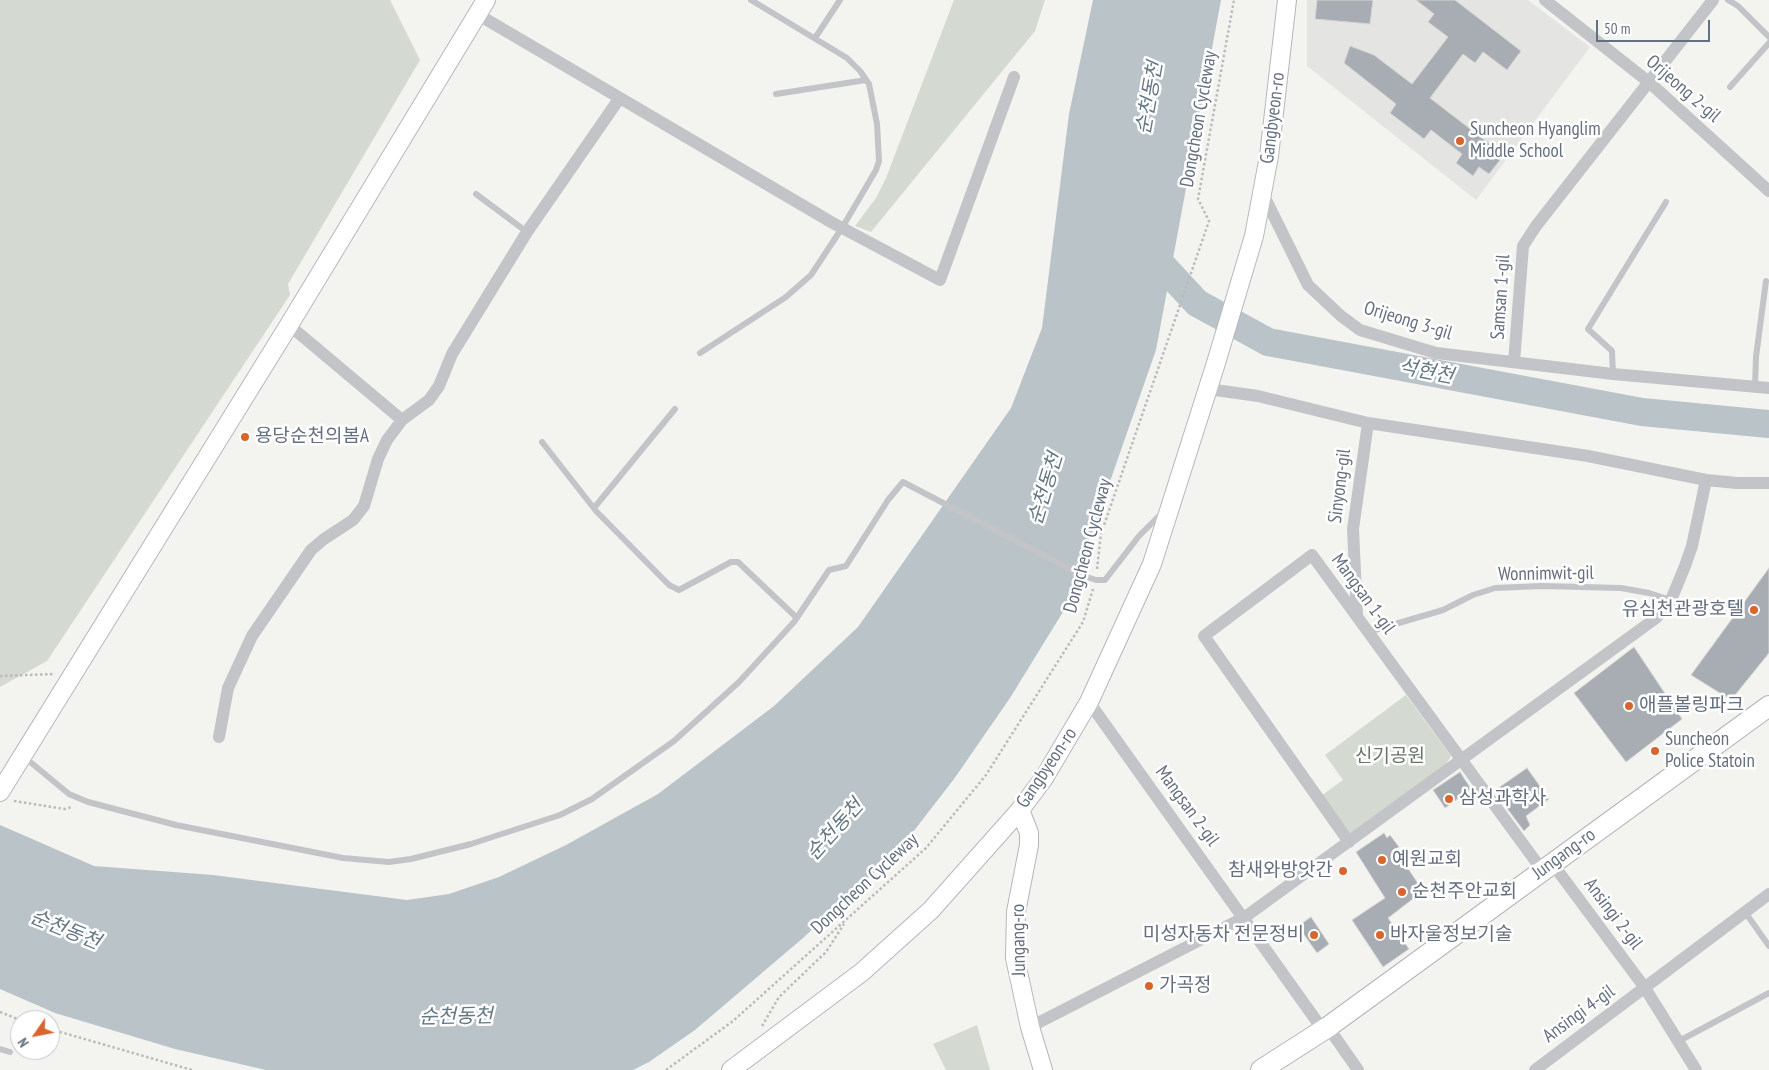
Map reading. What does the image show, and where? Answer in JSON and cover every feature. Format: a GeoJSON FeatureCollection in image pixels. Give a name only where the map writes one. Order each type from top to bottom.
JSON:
{"type":"FeatureCollection","features":[{"type":"Feature","properties":{"kind":"main road","name":"Gangbyeon-ro"},"geometry":{"type":"LineString","coordinates":[[731,1070],[862,972],[901,939],[931,910],[1020,810],[1044,778],[1089,702],[1152,564],[1208,389],[1254,236],[1263,194],[1287,0]]}},
{"type":"Feature","properties":{"kind":"main road"},"geometry":{"type":"LineString","coordinates":[[5,790],[23,756],[289,326],[481,7]]}},
{"type":"Feature","properties":{"kind":"main road","name":"Jungang-ro"},"geometry":{"type":"LineString","coordinates":[[1261,1070],[1326,1028],[1768,708]]}},
{"type":"Feature","properties":{"kind":"main road","name":"Jungang-ro"},"geometry":{"type":"LineString","coordinates":[[1020,810],[1028,833],[1029,845],[1016,912],[1016,958],[1030,1027],[1043,1070]]}},
{"type":"Feature","properties":{"kind":"street","name":"Orijeong 2-gil"},"geometry":{"type":"LineString","coordinates":[[1545,0],[1650,84],[1769,191]]}},
{"type":"Feature","properties":{"kind":"street","name":"Samsan 1-gil"},"geometry":{"type":"LineString","coordinates":[[1514,362],[1523,246],[1536,226],[1650,84],[1713,0]]}},
{"type":"Feature","properties":{"kind":"street"},"geometry":{"type":"LineString","coordinates":[[481,7],[619,99],[842,228],[940,280],[1014,77]]}},
{"type":"Feature","properties":{"kind":"street"},"geometry":{"type":"LineString","coordinates":[[219,737],[228,688],[252,636],[311,550],[339,528],[353,520],[364,506],[378,459],[387,440],[402,420],[428,400],[439,386],[452,354],[527,232],[619,99]]}},
{"type":"Feature","properties":{"kind":"street","name":"Orijeong 3-gil"},"geometry":{"type":"LineString","coordinates":[[1263,194],[1285,242],[1308,285],[1341,316],[1360,330],[1436,353],[1613,374],[1769,388]]}},
{"type":"Feature","properties":{"kind":"street"},"geometry":{"type":"LineString","coordinates":[[289,326],[402,420]]}},
{"type":"Feature","properties":{"kind":"street"},"geometry":{"type":"LineString","coordinates":[[1208,389],[1258,396],[1368,423],[1596,458],[1706,480],[1736,484],[1769,483]]}},
{"type":"Feature","properties":{"kind":"street","name":"Sinyong-gil"},"geometry":{"type":"LineString","coordinates":[[1357,615],[1353,529],[1368,423]]}},
{"type":"Feature","properties":{"kind":"street"},"geometry":{"type":"LineString","coordinates":[[1030,1027],[1245,917],[1656,618],[1670,600],[1692,546],[1706,480]]}},
{"type":"Feature","properties":{"kind":"street","name":"Mangsan 1-gil"},"geometry":{"type":"LineString","coordinates":[[1349,842],[1204,636],[1312,555],[1463,759],[1547,867]]}},
{"type":"Feature","properties":{"kind":"street","name":"Mangsan 2-gil"},"geometry":{"type":"LineString","coordinates":[[1089,702],[1358,1070]]}},
{"type":"Feature","properties":{"kind":"street","name":"Ansingi 2-gil"},"geometry":{"type":"LineString","coordinates":[[1547,867],[1646,988],[1696,1070]]}},
{"type":"Feature","properties":{"kind":"street"},"geometry":{"type":"LineString","coordinates":[[1646,988],[1769,894]]}},
{"type":"Feature","properties":{"kind":"street","name":"Ansingi 4-gil"},"geometry":{"type":"LineString","coordinates":[[1535,1070],[1646,988]]}},
{"type":"Feature","properties":{"kind":"lane"},"geometry":{"type":"LineString","coordinates":[[700,353],[802,285],[811,276],[842,228],[876,170],[879,161],[876,124],[866,80],[847,58],[751,0]]}},
{"type":"Feature","properties":{"kind":"lane"},"geometry":{"type":"LineString","coordinates":[[815,38],[840,0]]}},
{"type":"Feature","properties":{"kind":"lane"},"geometry":{"type":"LineString","coordinates":[[1728,0],[1738,6],[1769,37]]}},
{"type":"Feature","properties":{"kind":"lane"},"geometry":{"type":"LineString","coordinates":[[1730,87],[1769,43]]}},
{"type":"Feature","properties":{"kind":"lane"},"geometry":{"type":"LineString","coordinates":[[776,94],[866,80]]}},
{"type":"Feature","properties":{"kind":"lane"},"geometry":{"type":"LineString","coordinates":[[476,194],[527,232]]}},
{"type":"Feature","properties":{"kind":"lane"},"geometry":{"type":"LineString","coordinates":[[1613,374],[1612,351],[1588,329],[1666,202]]}},
{"type":"Feature","properties":{"kind":"lane"},"geometry":{"type":"LineString","coordinates":[[1755,387],[1756,357],[1766,282]]}},
{"type":"Feature","properties":{"kind":"lane"},"geometry":{"type":"LineString","coordinates":[[594,508],[675,409]]}},
{"type":"Feature","properties":{"kind":"lane"},"geometry":{"type":"LineString","coordinates":[[542,442],[594,508],[669,585],[679,590],[731,562],[738,562],[797,618]]}},
{"type":"Feature","properties":{"kind":"lane"},"geometry":{"type":"LineString","coordinates":[[23,756],[69,794],[88,802],[176,826],[343,858],[389,862],[471,844],[560,815],[592,799],[674,741],[739,682],[797,618],[829,570],[846,566],[888,500],[903,482],[1081,575],[1096,580],[1105,580],[1139,536],[1171,504]]}},
{"type":"Feature","properties":{"kind":"lane","name":"Wonnimwit-gil"},"geometry":{"type":"LineString","coordinates":[[1368,632],[1443,610],[1473,595],[1494,588],[1542,586],[1621,588],[1649,593],[1670,600]]}},
{"type":"Feature","properties":{"kind":"lane"},"geometry":{"type":"LineString","coordinates":[[1745,912],[1769,946]]}},
{"type":"Feature","properties":{"kind":"lane"},"geometry":{"type":"LineString","coordinates":[[1679,1041],[1769,993]]}},
{"type":"Feature","properties":{"kind":"lane"},"geometry":{"type":"LineString","coordinates":[[0,1049],[10,1052]]}},
{"type":"Feature","properties":{"kind":"path","name":"Dongcheon Cycleway"},"geometry":{"type":"LineString","coordinates":[[666,1070],[733,1021],[926,848],[986,775],[1082,622],[1096,580],[1101,534],[1209,221],[1198,200],[1234,0]]}},
{"type":"Feature","properties":{"kind":"path"},"geometry":{"type":"LineString","coordinates":[[0,676],[74,673]]}},
{"type":"Feature","properties":{"kind":"path"},"geometry":{"type":"LineString","coordinates":[[5,790],[65,809],[88,802]]}},
{"type":"Feature","properties":{"kind":"path"},"geometry":{"type":"LineString","coordinates":[[759,1032],[779,997],[826,952],[845,920]]}},
{"type":"Feature","properties":{"kind":"path"},"geometry":{"type":"LineString","coordinates":[[60,1032],[192,1070]]}},
{"type":"Feature","properties":{"kind":"shaded area","name":"Suncheon Hyanglim Middle School"},"geometry":{"type":"Polygon","coordinates":[[[1307,0],[1528,0],[1590,47],[1476,200],[1307,66],[1307,0]]]}},
{"type":"Feature","properties":{"kind":"green space"},"geometry":{"type":"Polygon","coordinates":[[[0,0],[390,0],[420,60],[288,284],[290,295],[47,661],[0,687],[0,0]]]}},
{"type":"Feature","properties":{"kind":"green space"},"geometry":{"type":"Polygon","coordinates":[[[954,0],[1045,0],[1035,31],[871,232],[855,226],[876,198],[886,178],[954,0]]]}},
{"type":"Feature","properties":{"kind":"green space","name":"신기공원"},"geometry":{"type":"Polygon","coordinates":[[[1406,695],[1451,756],[1444,767],[1351,836],[1321,796],[1343,780],[1325,755],[1406,695]]]}},
{"type":"Feature","properties":{"kind":"green space"},"geometry":{"type":"Polygon","coordinates":[[[977,1025],[990,1070],[946,1070],[933,1044],[977,1025]]]}},
{"type":"Feature","properties":{"kind":"water","name":"순천동천"},"geometry":{"type":"Polygon","coordinates":[[[1093,0],[1221,0],[1156,350],[1066,607],[1010,698],[954,779],[899,850],[803,938],[695,1030],[649,1062],[633,1070],[266,1070],[175,1049],[60,1014],[60,1010],[48,1010],[0,989],[0,825],[94,866],[213,875],[407,900],[449,894],[499,877],[566,845],[658,794],[774,706],[858,627],[1011,408],[1042,328],[1069,114],[1093,0]]]}},
{"type":"Feature","properties":{"kind":"building"},"geometry":{"type":"Polygon","coordinates":[[[1317,0],[1373,0],[1370,24],[1315,19],[1317,0]]]}},
{"type":"Feature","properties":{"kind":"building"},"geometry":{"type":"Polygon","coordinates":[[[1416,0],[1455,0],[1521,51],[1507,70],[1483,52],[1475,63],[1463,54],[1430,98],[1504,155],[1489,174],[1479,167],[1473,176],[1456,163],[1462,154],[1431,130],[1424,139],[1390,113],[1396,104],[1344,63],[1350,46],[1374,55],[1412,84],[1448,37],[1428,22],[1434,14],[1416,0]]]}},
{"type":"Feature","properties":{"kind":"building","name":"유심천관광호텔"},"geometry":{"type":"Polygon","coordinates":[[[1769,568],[1769,653],[1731,700],[1691,675],[1769,568]]]}},
{"type":"Feature","properties":{"kind":"building","name":"애플볼링파크"},"geometry":{"type":"Polygon","coordinates":[[[1634,647],[1682,719],[1626,762],[1574,693],[1634,647]]]}},
{"type":"Feature","properties":{"kind":"building"},"geometry":{"type":"Polygon","coordinates":[[[1527,768],[1549,799],[1526,816],[1530,825],[1524,831],[1494,791],[1527,768]]]}},
{"type":"Feature","properties":{"kind":"building","name":"삼성과학사"},"geometry":{"type":"Polygon","coordinates":[[[1460,772],[1471,789],[1445,808],[1433,790],[1460,772]]]}},
{"type":"Feature","properties":{"kind":"building"},"geometry":{"type":"Polygon","coordinates":[[[1384,833],[1387,838],[1390,835],[1399,847],[1395,849],[1423,891],[1388,918],[1409,949],[1383,967],[1352,920],[1385,898],[1356,852],[1384,833]]]}},
{"type":"Feature","properties":{"kind":"building","name":"미성자동차 전문정비"},"geometry":{"type":"Polygon","coordinates":[[[1311,917],[1329,944],[1317,953],[1298,926],[1311,917]]]}},
{"type":"Feature","properties":{"kind":"waterway","name":"석현천"},"geometry":{"type":"LineString","coordinates":[[1145,247],[1197,303],[1268,342],[1642,412],[1769,424]]}},
{"type":"Feature","properties":{"kind":"place","name":"Suncheon Hyanglim Middle School"},"geometry":{"type":"Point","coordinates":[1460,141]}},
{"type":"Feature","properties":{"kind":"place","name":"용당순천의봄A"},"geometry":{"type":"Point","coordinates":[245,437]}},
{"type":"Feature","properties":{"kind":"place","name":"유심천관광호텔"},"geometry":{"type":"Point","coordinates":[1754,610]}},
{"type":"Feature","properties":{"kind":"place","name":"애플볼링파크"},"geometry":{"type":"Point","coordinates":[1629,706]}},
{"type":"Feature","properties":{"kind":"place","name":"Suncheon Police Statoin"},"geometry":{"type":"Point","coordinates":[1655,751]}},
{"type":"Feature","properties":{"kind":"place","name":"삼성과학사"},"geometry":{"type":"Point","coordinates":[1449,799]}},
{"type":"Feature","properties":{"kind":"place","name":"예원교회"},"geometry":{"type":"Point","coordinates":[1382,860]}},
{"type":"Feature","properties":{"kind":"place","name":"참새와방앗간"},"geometry":{"type":"Point","coordinates":[1343,871]}},
{"type":"Feature","properties":{"kind":"place","name":"순천주안교회"},"geometry":{"type":"Point","coordinates":[1402,892]}},
{"type":"Feature","properties":{"kind":"place","name":"미성자동차 전문정비"},"geometry":{"type":"Point","coordinates":[1314,935]}},
{"type":"Feature","properties":{"kind":"place","name":"바자울정보기술"},"geometry":{"type":"Point","coordinates":[1380,935]}},
{"type":"Feature","properties":{"kind":"place","name":"가곡정"},"geometry":{"type":"Point","coordinates":[1149,986]}}]}
